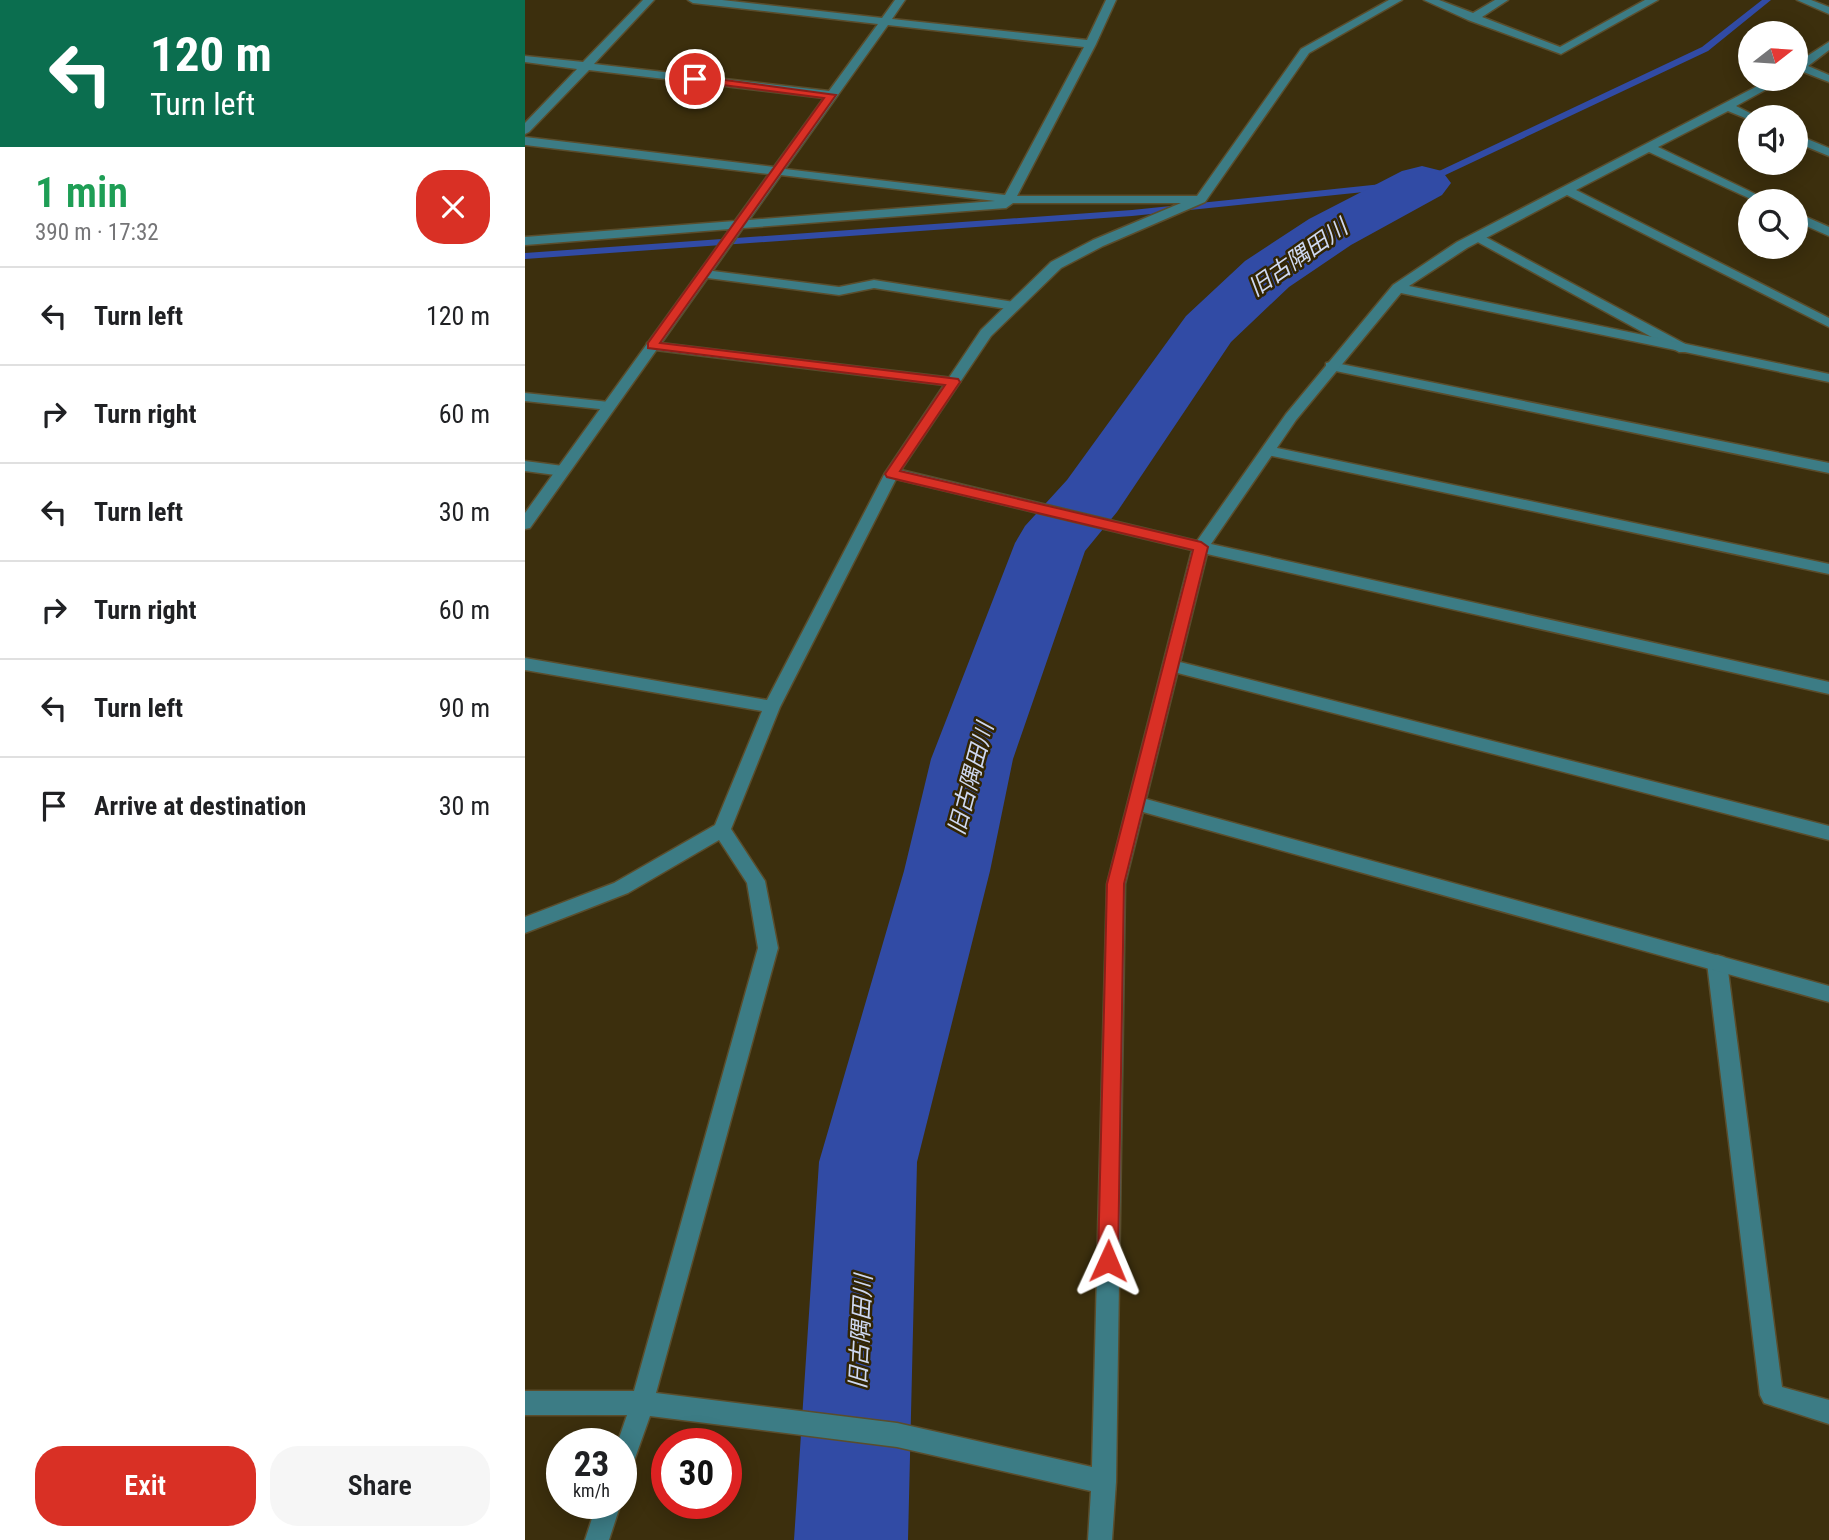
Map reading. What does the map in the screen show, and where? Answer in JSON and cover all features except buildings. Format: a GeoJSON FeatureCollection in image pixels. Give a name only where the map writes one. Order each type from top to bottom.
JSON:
{"type":"FeatureCollection","features":[{"type":"Feature","properties":{"kind":"street"},"geometry":{"type":"LineString","coordinates":[[525,130],[649,0]]}},
{"type":"Feature","properties":{"kind":"street"},"geometry":{"type":"LineString","coordinates":[[694,0],[1091,44]]}},
{"type":"Feature","properties":{"kind":"street"},"geometry":{"type":"LineString","coordinates":[[525,524],[900,0]]}},
{"type":"Feature","properties":{"kind":"street"},"geometry":{"type":"LineString","coordinates":[[525,241],[736,227],[1006,204],[1091,44],[1111,0]]}},
{"type":"Feature","properties":{"kind":"street"},"geometry":{"type":"LineString","coordinates":[[525,925],[621,888],[722,830],[772,707],[892,474],[986,333],[1056,265],[1098,243],[1201,199],[1305,51],[1397,0]]}},
{"type":"Feature","properties":{"kind":"street"},"geometry":{"type":"LineString","coordinates":[[1429,0],[1561,51],[1653,0]]}},
{"type":"Feature","properties":{"kind":"street"},"geometry":{"type":"LineString","coordinates":[[1472,18],[1503,0]]}},
{"type":"Feature","properties":{"kind":"street"},"geometry":{"type":"LineString","coordinates":[[1802,0],[1829,10]]}},
{"type":"Feature","properties":{"kind":"street"},"geometry":{"type":"LineString","coordinates":[[1808,62],[1829,45]]}},
{"type":"Feature","properties":{"kind":"street"},"geometry":{"type":"LineString","coordinates":[[525,59],[831,95]]}},
{"type":"Feature","properties":{"kind":"street"},"geometry":{"type":"LineString","coordinates":[[1808,72],[1829,79]]}},
{"type":"Feature","properties":{"kind":"street"},"geometry":{"type":"LineString","coordinates":[[1100,1540],[1104,1482],[1116,884],[1201,547],[1331,366],[1398,288],[1478,237],[1756,91]]}},
{"type":"Feature","properties":{"kind":"street"},"geometry":{"type":"LineString","coordinates":[[1727,106],[1738,111]]}},
{"type":"Feature","properties":{"kind":"street"},"geometry":{"type":"LineString","coordinates":[[525,141],[1008,199],[1201,199]]}},
{"type":"Feature","properties":{"kind":"street"},"geometry":{"type":"LineString","coordinates":[[1808,143],[1829,152]]}},
{"type":"Feature","properties":{"kind":"street"},"geometry":{"type":"LineString","coordinates":[[1649,147],[1738,189]]}},
{"type":"Feature","properties":{"kind":"street"},"geometry":{"type":"LineString","coordinates":[[1567,190],[1829,323]]}},
{"type":"Feature","properties":{"kind":"street"},"geometry":{"type":"LineString","coordinates":[[1808,222],[1829,232]]}},
{"type":"Feature","properties":{"kind":"street"},"geometry":{"type":"LineString","coordinates":[[1478,237],[1684,349]]}},
{"type":"Feature","properties":{"kind":"street"},"geometry":{"type":"LineString","coordinates":[[705,274],[839,291],[874,284],[1014,306]]}},
{"type":"Feature","properties":{"kind":"street"},"geometry":{"type":"LineString","coordinates":[[1398,288],[1829,378]]}},
{"type":"Feature","properties":{"kind":"street"},"geometry":{"type":"LineString","coordinates":[[652,346],[953,382]]}},
{"type":"Feature","properties":{"kind":"street"},"geometry":{"type":"LineString","coordinates":[[1331,366],[1829,468]]}},
{"type":"Feature","properties":{"kind":"street"},"geometry":{"type":"LineString","coordinates":[[525,397],[609,406]]}},
{"type":"Feature","properties":{"kind":"street"},"geometry":{"type":"LineString","coordinates":[[1268,451],[1829,569]]}},
{"type":"Feature","properties":{"kind":"street"},"geometry":{"type":"LineString","coordinates":[[525,466],[563,471]]}},
{"type":"Feature","properties":{"kind":"street"},"geometry":{"type":"LineString","coordinates":[[892,474],[1022,503],[1120,529],[1829,688]]}},
{"type":"Feature","properties":{"kind":"street"},"geometry":{"type":"LineString","coordinates":[[525,664],[772,707]]}},
{"type":"Feature","properties":{"kind":"street"},"geometry":{"type":"LineString","coordinates":[[1173,666],[1829,833]]}},
{"type":"Feature","properties":{"kind":"street"},"geometry":{"type":"LineString","coordinates":[[1138,804],[1829,994]]}},
{"type":"Feature","properties":{"kind":"street"},"geometry":{"type":"LineString","coordinates":[[634,1428],[768,948],[756,881],[722,830]]}},
{"type":"Feature","properties":{"kind":"street"},"geometry":{"type":"LineString","coordinates":[[1717,963],[1772,1395],[1829,1412]]}},
{"type":"Feature","properties":{"kind":"street"},"geometry":{"type":"LineString","coordinates":[[525,1403],[642,1403],[897,1435],[1104,1482]]}},
{"type":"Feature","properties":{"kind":"street"},"geometry":{"type":"LineString","coordinates":[[597,1540],[604,1519]]}},
{"type":"Feature","properties":{"kind":"waterway"},"geometry":{"type":"LineString","coordinates":[[525,256],[1132,213],[1422,183],[1705,49],[1767,0]]}},
{"type":"Feature","properties":{"kind":"waterway","name":"旧古隅田川"},"geometry":{"type":"LineString","coordinates":[[851,1540],[868,1162],[947,871],[972,759],[1051,543],[1092,496],[1208,329],[1267,274],[1330,232],[1422,183]]}},
{"type":"Feature","properties":{"kind":"route"},"geometry":{"type":"LineString","coordinates":[[695,79],[831,95],[652,346],[953,382],[892,474],[1201,547],[1116,884],[1108,1261]]}}]}
